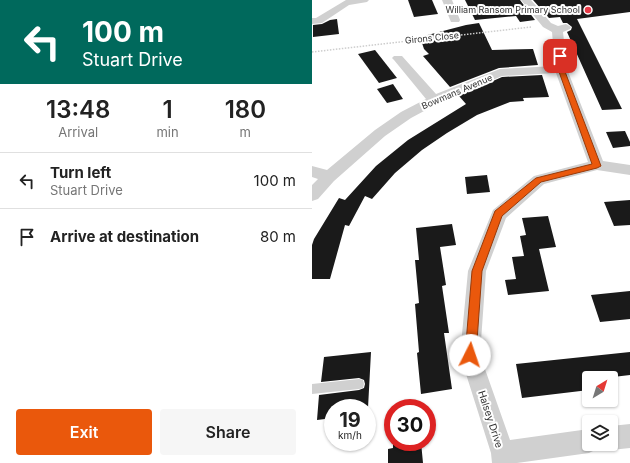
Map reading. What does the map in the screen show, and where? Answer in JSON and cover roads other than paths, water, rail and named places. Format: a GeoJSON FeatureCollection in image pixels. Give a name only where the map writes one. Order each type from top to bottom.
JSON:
{"type":"FeatureCollection","features":[{"type":"Feature","properties":{"kind":"street"},"geometry":{"type":"LineString","coordinates":[[312,21],[318,21],[344,2],[364,0]]}},
{"type":"Feature","properties":{"kind":"street","name":"Girons Close"},"geometry":{"type":"LineString","coordinates":[[447,0],[456,20]]}},
{"type":"Feature","properties":{"kind":"street"},"geometry":{"type":"LineString","coordinates":[[526,0],[556,27],[561,69],[597,166]]}},
{"type":"Feature","properties":{"kind":"street"},"geometry":{"type":"LineString","coordinates":[[398,58],[434,100]]}},
{"type":"Feature","properties":{"kind":"street","name":"Bowmans Avenue"},"geometry":{"type":"LineString","coordinates":[[312,195],[329,177],[380,133],[406,115],[434,100],[500,73],[561,69]]}},
{"type":"Feature","properties":{"kind":"street","name":"Halsey Drive"},"geometry":{"type":"LineString","coordinates":[[504,458],[470,355],[477,271],[499,214],[539,180],[597,166],[630,170]]}},
{"type":"Feature","properties":{"kind":"street"},"geometry":{"type":"LineString","coordinates":[[312,171],[329,177]]}},
{"type":"Feature","properties":{"kind":"street"},"geometry":{"type":"LineString","coordinates":[[618,437],[630,436]]}},
{"type":"Feature","properties":{"kind":"street"},"geometry":{"type":"LineString","coordinates":[[504,458],[582,442]]}},
{"type":"Feature","properties":{"kind":"lane"},"geometry":{"type":"LineString","coordinates":[[312,389],[359,384]]}},
{"type":"Feature","properties":{"kind":"place","name":"William Ransom Primary School"},"geometry":{"type":"Point","coordinates":[588,10]}}]}
